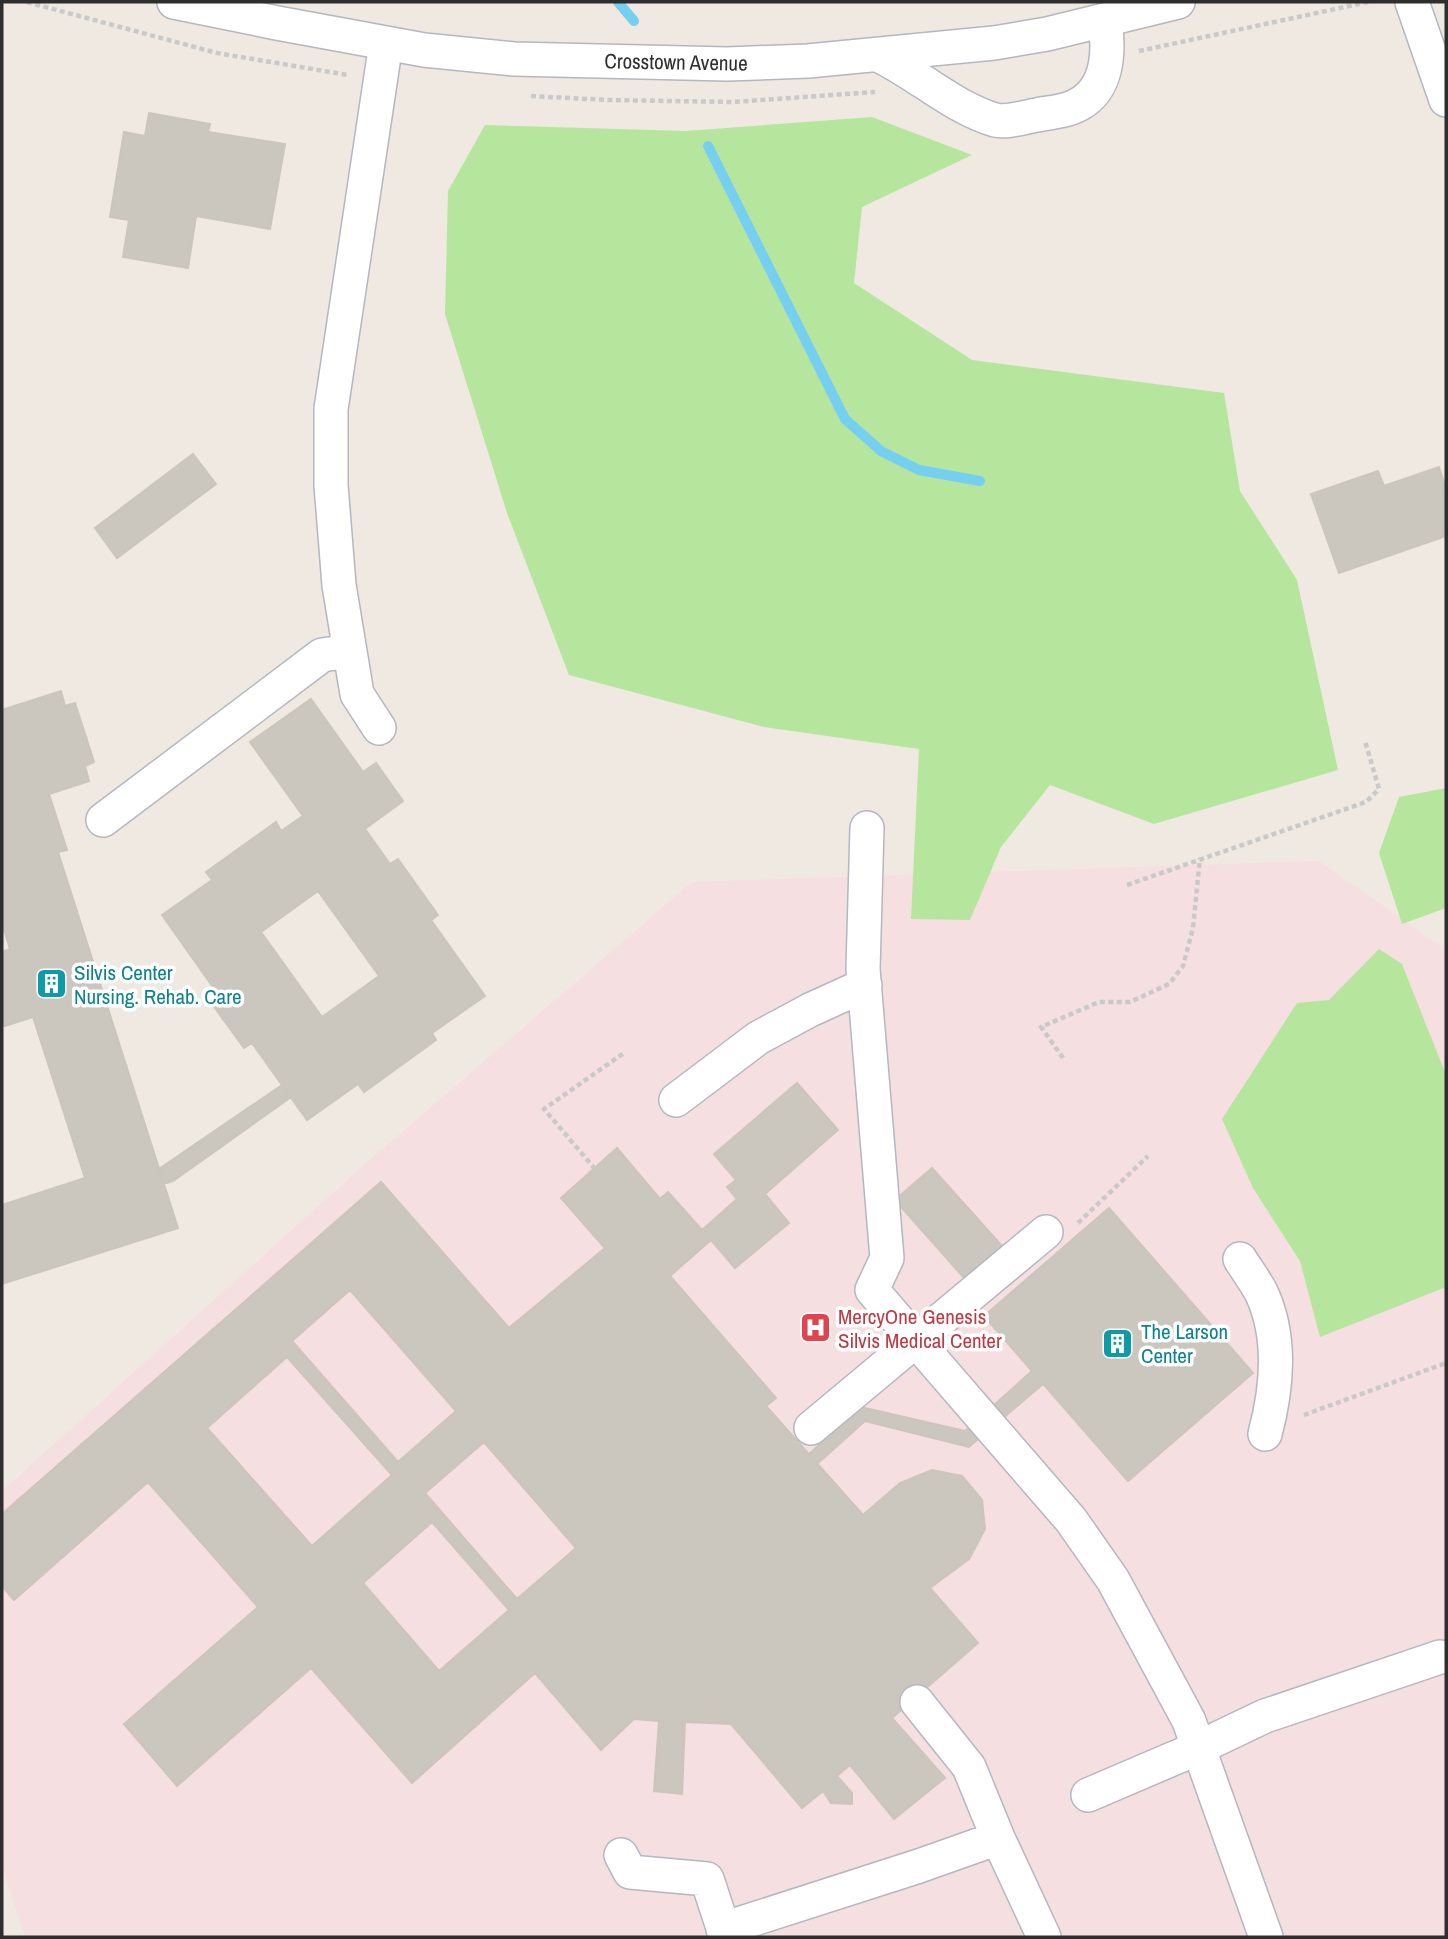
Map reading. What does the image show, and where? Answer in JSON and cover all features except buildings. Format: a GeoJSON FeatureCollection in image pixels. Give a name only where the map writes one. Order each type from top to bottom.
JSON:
{"type":"FeatureCollection","features":[{"type":"Feature","properties":{"kind":"street","name":"Crosstown Avenue"},"geometry":{"type":"LineString","coordinates":[[174,2],[424,50],[514,59],[727,64],[808,61],[994,43],[1046,34],[1178,2]]}},
{"type":"Feature","properties":{"kind":"street"},"geometry":{"type":"LineString","coordinates":[[1412,2],[1446,100]]}},
{"type":"Feature","properties":{"kind":"street"},"geometry":{"type":"LineString","coordinates":[[878,55],[904,67],[968,110],[998,121],[1020,118],[1070,108],[1094,94],[1105,71],[1109,45],[1105,20]]}},
{"type":"Feature","properties":{"kind":"street"},"geometry":{"type":"LineString","coordinates":[[379,729],[357,694],[339,585],[332,498],[331,409],[386,43]]}},
{"type":"Feature","properties":{"kind":"street"},"geometry":{"type":"LineString","coordinates":[[103,820],[322,655],[350,651]]}},
{"type":"Feature","properties":{"kind":"street"},"geometry":{"type":"LineString","coordinates":[[867,828],[864,985],[887,1258],[872,1290],[1071,1520],[1113,1580],[1189,1721],[1266,1937]]}},
{"type":"Feature","properties":{"kind":"street"},"geometry":{"type":"LineString","coordinates":[[676,1100],[758,1038],[864,985]]}},
{"type":"Feature","properties":{"kind":"street"},"geometry":{"type":"LineString","coordinates":[[811,1428],[1046,1232]]}},
{"type":"Feature","properties":{"kind":"street"},"geometry":{"type":"LineString","coordinates":[[1240,1259],[1261,1293],[1271,1325],[1276,1362],[1267,1426]]}},
{"type":"Feature","properties":{"kind":"street"},"geometry":{"type":"LineString","coordinates":[[1088,1795],[1265,1716],[1440,1657]]}},
{"type":"Feature","properties":{"kind":"street"},"geometry":{"type":"LineString","coordinates":[[917,1702],[969,1767],[998,1838],[1044,1937]]}},
{"type":"Feature","properties":{"kind":"street"},"geometry":{"type":"LineString","coordinates":[[621,1856],[630,1872],[708,1879],[725,1933],[998,1838]]}},
{"type":"Feature","properties":{"kind":"path"},"geometry":{"type":"LineString","coordinates":[[1127,885],[1366,803],[1379,789],[1365,741]]}},
{"type":"Feature","properties":{"kind":"path"},"geometry":{"type":"LineString","coordinates":[[1063,1058],[1041,1027],[1099,1002],[1130,1002],[1169,984],[1183,966],[1193,928],[1200,858]]}},
{"type":"Feature","properties":{"kind":"path"},"geometry":{"type":"LineString","coordinates":[[595,1169],[544,1109],[624,1052]]}},
{"type":"Feature","properties":{"kind":"path"},"geometry":{"type":"LineString","coordinates":[[1078,1223],[1148,1156]]}},
{"type":"Feature","properties":{"kind":"path"},"geometry":{"type":"LineString","coordinates":[[1267,1426],[1286,1422],[1446,1363]]}},
{"type":"Feature","properties":{"kind":"shaded area","name":"MercyOne Genesis Silvis Medical Center"},"geometry":{"type":"Polygon","coordinates":[[[1319,861],[1446,950],[1446,1937],[25,1937],[2,1866],[2,1491],[364,1165],[692,882],[1319,861]]]}},
{"type":"Feature","properties":{"kind":"green space"},"geometry":{"type":"Polygon","coordinates":[[[872,117],[972,155],[862,207],[854,283],[972,360],[1224,393],[1240,491],[1297,580],[1338,770],[1154,824],[1050,785],[1001,847],[970,920],[911,919],[919,749],[764,727],[569,675],[507,513],[445,314],[448,191],[485,125],[686,131],[872,117]]]}},
{"type":"Feature","properties":{"kind":"green space"},"geometry":{"type":"Polygon","coordinates":[[[1446,788],[1446,908],[1402,924],[1379,853],[1399,797],[1446,788]]]}},
{"type":"Feature","properties":{"kind":"green space"},"geometry":{"type":"Polygon","coordinates":[[[1379,949],[1402,964],[1446,1075],[1446,1287],[1320,1337],[1300,1261],[1253,1188],[1222,1119],[1297,1003],[1329,1000],[1379,949]]]}},
{"type":"Feature","properties":{"kind":"waterway"},"geometry":{"type":"LineString","coordinates":[[618,2],[634,21]]}},
{"type":"Feature","properties":{"kind":"waterway"},"geometry":{"type":"LineString","coordinates":[[708,146],[845,419],[881,451],[919,470],[980,481]]}},
{"type":"Feature","properties":{"kind":"place","name":"Silvis Center Nursing. Rehab. Care"},"geometry":{"type":"Point","coordinates":[51,984]}},
{"type":"Feature","properties":{"kind":"place","name":"MercyOne Genesis Silvis Medical Center"},"geometry":{"type":"Point","coordinates":[815,1328]}},
{"type":"Feature","properties":{"kind":"place","name":"The Larson Center"},"geometry":{"type":"Point","coordinates":[1118,1343]}}]}
